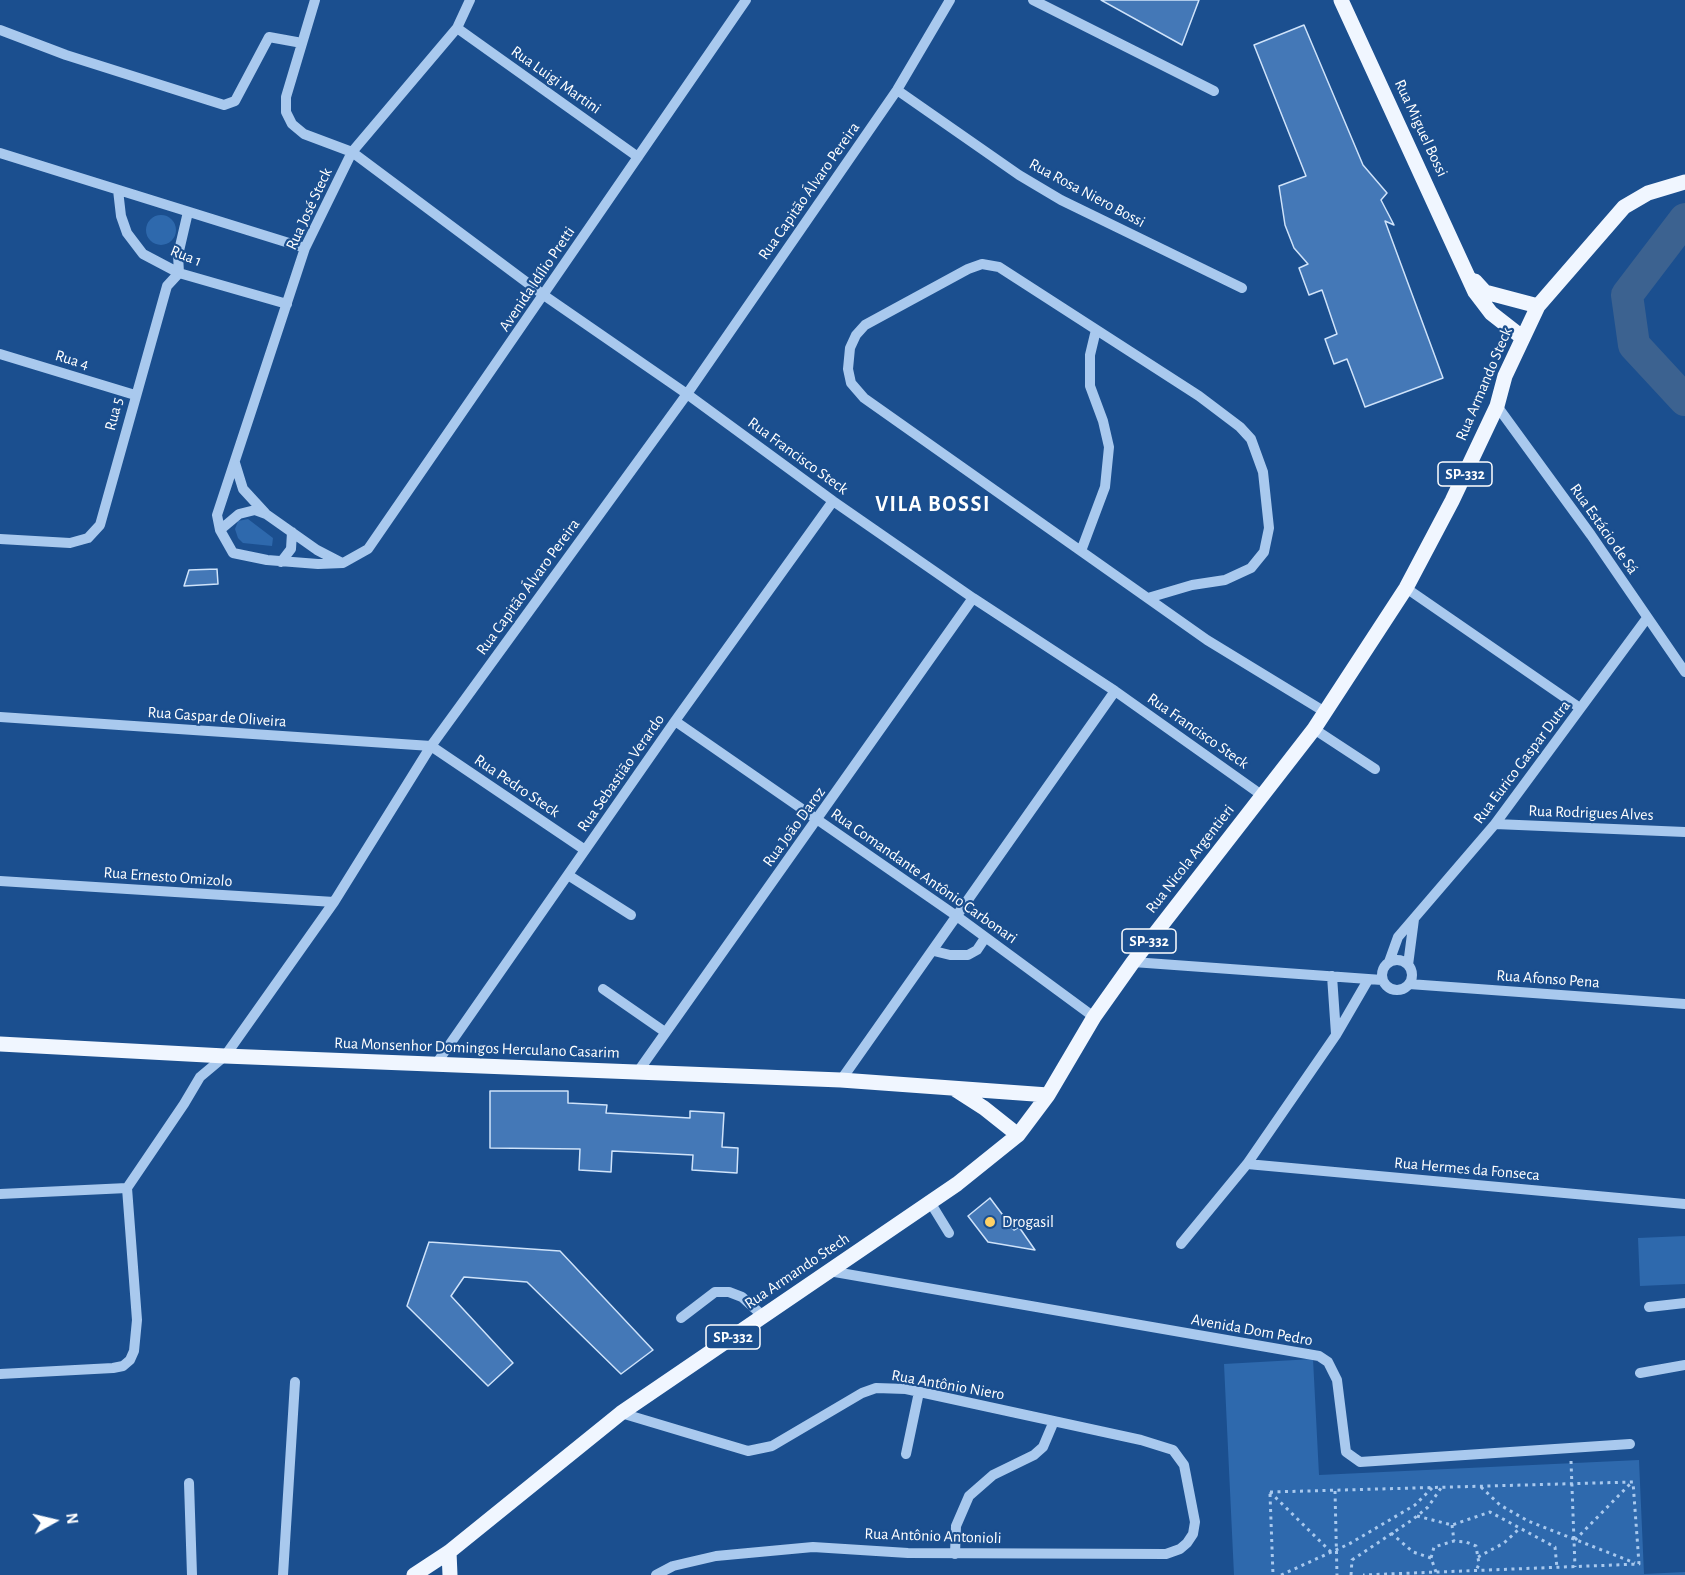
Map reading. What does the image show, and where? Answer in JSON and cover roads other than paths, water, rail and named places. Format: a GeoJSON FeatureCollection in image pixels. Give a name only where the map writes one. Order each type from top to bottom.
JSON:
{"type":"FeatureCollection","features":[{"type":"Feature","properties":{"kind":"main road","name":"Rua Miguel Bossi"},"geometry":{"type":"LineString","coordinates":[[1341,0],[1475,292],[1491,313],[1523,338]]}},
{"type":"Feature","properties":{"kind":"main road","name":"Rua Armando Steck"},"geometry":{"type":"LineString","coordinates":[[1263,796],[1314,729],[1406,588],[1452,501],[1497,406],[1505,376],[1538,306],[1624,207],[1648,193],[1685,182]]}},
{"type":"Feature","properties":{"kind":"main road","name":"Rua Miguel Bossi"},"geometry":{"type":"LineString","coordinates":[[1467,273],[1485,292],[1538,306]]}},
{"type":"Feature","properties":{"kind":"main road","name":"Rua Nicola Argentieri"},"geometry":{"type":"LineString","coordinates":[[1048,1095],[1094,1017],[1133,962],[1263,796]]}},
{"type":"Feature","properties":{"kind":"main road","name":"Rua Monsenhor Domingos Herculano Casarim"},"geometry":{"type":"LineString","coordinates":[[0,1044],[225,1056],[841,1080],[1048,1095]]}},
{"type":"Feature","properties":{"kind":"main road","name":"Rua Monsenhor Domingos Herculano Casarim"},"geometry":{"type":"LineString","coordinates":[[953,1089],[984,1108],[1017,1135]]}},
{"type":"Feature","properties":{"kind":"main road","name":"Rua Armando Stech"},"geometry":{"type":"LineString","coordinates":[[414,1575],[449,1552],[621,1413],[930,1202],[1017,1135],[1048,1095]]}},
{"type":"Feature","properties":{"kind":"main road"},"geometry":{"type":"LineString","coordinates":[[449,1552],[450,1575]]}},
{"type":"Feature","properties":{"kind":"street"},"geometry":{"type":"LineString","coordinates":[[0,30],[66,55],[224,105],[235,101],[269,37],[302,43],[315,0]]}},
{"type":"Feature","properties":{"kind":"street","name":"Rua José Steck"},"geometry":{"type":"LineString","coordinates":[[220,530],[217,514],[305,248],[352,152],[457,28],[470,0]]}},
{"type":"Feature","properties":{"kind":"street","name":"Avenida Idílio Pretti"},"geometry":{"type":"LineString","coordinates":[[343,563],[359,556],[375,539],[545,296],[746,0]]}},
{"type":"Feature","properties":{"kind":"street","name":"Rua Capitão Álvaro Pereira"},"geometry":{"type":"LineString","coordinates":[[127,1188],[200,1077],[225,1056],[334,902],[432,746],[687,394],[897,90],[950,0]]}},
{"type":"Feature","properties":{"kind":"street"},"geometry":{"type":"LineString","coordinates":[[1033,0],[1214,91]]}},
{"type":"Feature","properties":{"kind":"street","name":"Rua Luigi Martini"},"geometry":{"type":"LineString","coordinates":[[457,28],[638,157]]}},
{"type":"Feature","properties":{"kind":"street","name":"Rua Francisco Steck"},"geometry":{"type":"LineString","coordinates":[[302,43],[286,97],[286,112],[292,124],[304,134],[352,152],[545,296],[687,394],[833,501],[1115,691],[1263,796]]}},
{"type":"Feature","properties":{"kind":"street","name":"Rua Rosa Niero Bossi"},"geometry":{"type":"LineString","coordinates":[[897,90],[1019,175],[1061,200],[1242,288]]}},
{"type":"Feature","properties":{"kind":"street"},"geometry":{"type":"LineString","coordinates":[[0,153],[305,248]]}},
{"type":"Feature","properties":{"kind":"street","name":"Rua 1"},"geometry":{"type":"LineString","coordinates":[[117,190],[121,216],[127,233],[143,254],[179,273],[287,304]]}},
{"type":"Feature","properties":{"kind":"street","name":"Rua 5"},"geometry":{"type":"LineString","coordinates":[[0,539],[70,543],[88,538],[100,525],[167,286],[179,273],[178,255],[188,212]]}},
{"type":"Feature","properties":{"kind":"street"},"geometry":{"type":"LineString","coordinates":[[1148,598],[1192,585],[1225,580],[1251,568],[1264,552],[1269,528],[1263,472],[1251,439],[1240,427],[1199,396],[999,267],[982,264],[968,269],[865,325],[856,334],[850,348],[848,369],[851,383],[864,398],[1207,640],[1325,712]]}},
{"type":"Feature","properties":{"kind":"street"},"geometry":{"type":"LineString","coordinates":[[1081,551],[1105,487],[1109,447],[1103,421],[1090,386],[1090,355],[1096,330]]}},
{"type":"Feature","properties":{"kind":"street","name":"Rua 4"},"geometry":{"type":"LineString","coordinates":[[0,354],[135,395]]}},
{"type":"Feature","properties":{"kind":"street","name":"Rua Estácio de Sá"},"geometry":{"type":"LineString","coordinates":[[1497,406],[1685,672]]}},
{"type":"Feature","properties":{"kind":"street"},"geometry":{"type":"LineString","coordinates":[[235,463],[243,489],[267,514],[343,563]]}},
{"type":"Feature","properties":{"kind":"street","name":"Rua Sebastião Verardo"},"geometry":{"type":"LineString","coordinates":[[436,1064],[675,721],[833,501]]}},
{"type":"Feature","properties":{"kind":"street"},"geometry":{"type":"LineString","coordinates":[[267,514],[255,510],[239,514],[220,530],[233,553],[281,562],[343,563]]}},
{"type":"Feature","properties":{"kind":"street"},"geometry":{"type":"LineString","coordinates":[[281,562],[291,549],[292,532]]}},
{"type":"Feature","properties":{"kind":"street"},"geometry":{"type":"LineString","coordinates":[[1406,588],[1580,708]]}},
{"type":"Feature","properties":{"kind":"street","name":"Rua João Daroz"},"geometry":{"type":"LineString","coordinates":[[636,1073],[974,598]]}},
{"type":"Feature","properties":{"kind":"street","name":"Rua Eurico Gaspar Dutra"},"geometry":{"type":"LineString","coordinates":[[1389,962],[1398,937],[1495,824],[1647,618]]}},
{"type":"Feature","properties":{"kind":"street"},"geometry":{"type":"LineString","coordinates":[[841,1080],[1115,691]]}},
{"type":"Feature","properties":{"kind":"street","name":"Rua Gaspar de Oliveira"},"geometry":{"type":"LineString","coordinates":[[0,717],[432,746]]}},
{"type":"Feature","properties":{"kind":"street","name":"Rua Comandante Antônio Carbonari"},"geometry":{"type":"LineString","coordinates":[[675,721],[958,917],[1094,1017]]}},
{"type":"Feature","properties":{"kind":"street"},"geometry":{"type":"LineString","coordinates":[[1314,729],[1375,769]]}},
{"type":"Feature","properties":{"kind":"street","name":"Rua Pedro Steck"},"geometry":{"type":"LineString","coordinates":[[432,746],[585,850]]}},
{"type":"Feature","properties":{"kind":"street","name":"Rua Rodrigues Alves"},"geometry":{"type":"LineString","coordinates":[[1495,824],[1685,832]]}},
{"type":"Feature","properties":{"kind":"street"},"geometry":{"type":"LineString","coordinates":[[568,876],[631,915]]}},
{"type":"Feature","properties":{"kind":"street","name":"Rua Ernesto Omizolo"},"geometry":{"type":"LineString","coordinates":[[0,881],[334,902]]}},
{"type":"Feature","properties":{"kind":"street"},"geometry":{"type":"LineString","coordinates":[[1408,965],[1396,960],[1389,962],[1384,967],[1382,980],[1385,986],[1397,991],[1409,984],[1411,971],[1408,965],[1414,919]]}},
{"type":"Feature","properties":{"kind":"street"},"geometry":{"type":"LineString","coordinates":[[934,951],[950,955],[968,955],[977,950],[985,938]]}},
{"type":"Feature","properties":{"kind":"street"},"geometry":{"type":"LineString","coordinates":[[1133,962],[1382,980]]}},
{"type":"Feature","properties":{"kind":"street"},"geometry":{"type":"LineString","coordinates":[[1332,976],[1336,1035]]}},
{"type":"Feature","properties":{"kind":"street"},"geometry":{"type":"LineString","coordinates":[[1181,1244],[1246,1164],[1336,1035],[1368,980]]}},
{"type":"Feature","properties":{"kind":"street","name":"Rua Afonso Pena"},"geometry":{"type":"LineString","coordinates":[[1409,984],[1685,1004]]}},
{"type":"Feature","properties":{"kind":"street"},"geometry":{"type":"LineString","coordinates":[[603,989],[665,1032]]}},
{"type":"Feature","properties":{"kind":"street","name":"Rua Hermes da Fonseca"},"geometry":{"type":"LineString","coordinates":[[1246,1164],[1685,1204]]}},
{"type":"Feature","properties":{"kind":"street"},"geometry":{"type":"LineString","coordinates":[[0,1194],[127,1188],[137,1320],[134,1351],[130,1360],[123,1366],[0,1374]]}},
{"type":"Feature","properties":{"kind":"street"},"geometry":{"type":"LineString","coordinates":[[930,1202],[948,1233]]}},
{"type":"Feature","properties":{"kind":"street","name":"Avenida Dom Pedro"},"geometry":{"type":"LineString","coordinates":[[829,1271],[1319,1356],[1328,1362],[1337,1380],[1346,1452],[1360,1462],[1630,1444]]}},
{"type":"Feature","properties":{"kind":"street"},"geometry":{"type":"LineString","coordinates":[[681,1318],[715,1292],[742,1297],[763,1316]]}},
{"type":"Feature","properties":{"kind":"street"},"geometry":{"type":"LineString","coordinates":[[1649,1307],[1685,1303]]}},
{"type":"Feature","properties":{"kind":"street"},"geometry":{"type":"LineString","coordinates":[[1640,1373],[1685,1365]]}},
{"type":"Feature","properties":{"kind":"street"},"geometry":{"type":"LineString","coordinates":[[283,1575],[296,1382]]}},
{"type":"Feature","properties":{"kind":"street","name":"Rua Antônio Niero"},"geometry":{"type":"LineString","coordinates":[[621,1413],[748,1451],[772,1446],[862,1393],[876,1388],[919,1392],[1173,1450],[1184,1465],[1196,1522]]}},
{"type":"Feature","properties":{"kind":"street"},"geometry":{"type":"LineString","coordinates":[[906,1454],[919,1392]]}},
{"type":"Feature","properties":{"kind":"street"},"geometry":{"type":"LineString","coordinates":[[955,1554],[956,1526],[969,1496],[993,1475],[1034,1455],[1043,1447],[1054,1421]]}},
{"type":"Feature","properties":{"kind":"street"},"geometry":{"type":"LineString","coordinates":[[189,1483],[192,1575]]}},
{"type":"Feature","properties":{"kind":"street","name":"Rua Antônio Antonioli"},"geometry":{"type":"LineString","coordinates":[[656,1575],[673,1566],[707,1558],[779,1548],[849,1548],[955,1554],[1166,1554],[1180,1549],[1187,1543],[1193,1534],[1196,1522]]}},
{"type":"Feature","properties":{"kind":"waterway"},"geometry":{"type":"LineString","coordinates":[[1685,219],[1627,295],[1634,345],[1685,400]]}},
{"type":"Feature","properties":{"kind":"place","name":"Drogasil"},"geometry":{"type":"Point","coordinates":[990,1222]}},
{"type":"Feature","properties":{"kind":"district","name":"VILA BOSSI"},"geometry":{"type":"Point","coordinates":[933,504]}}]}
